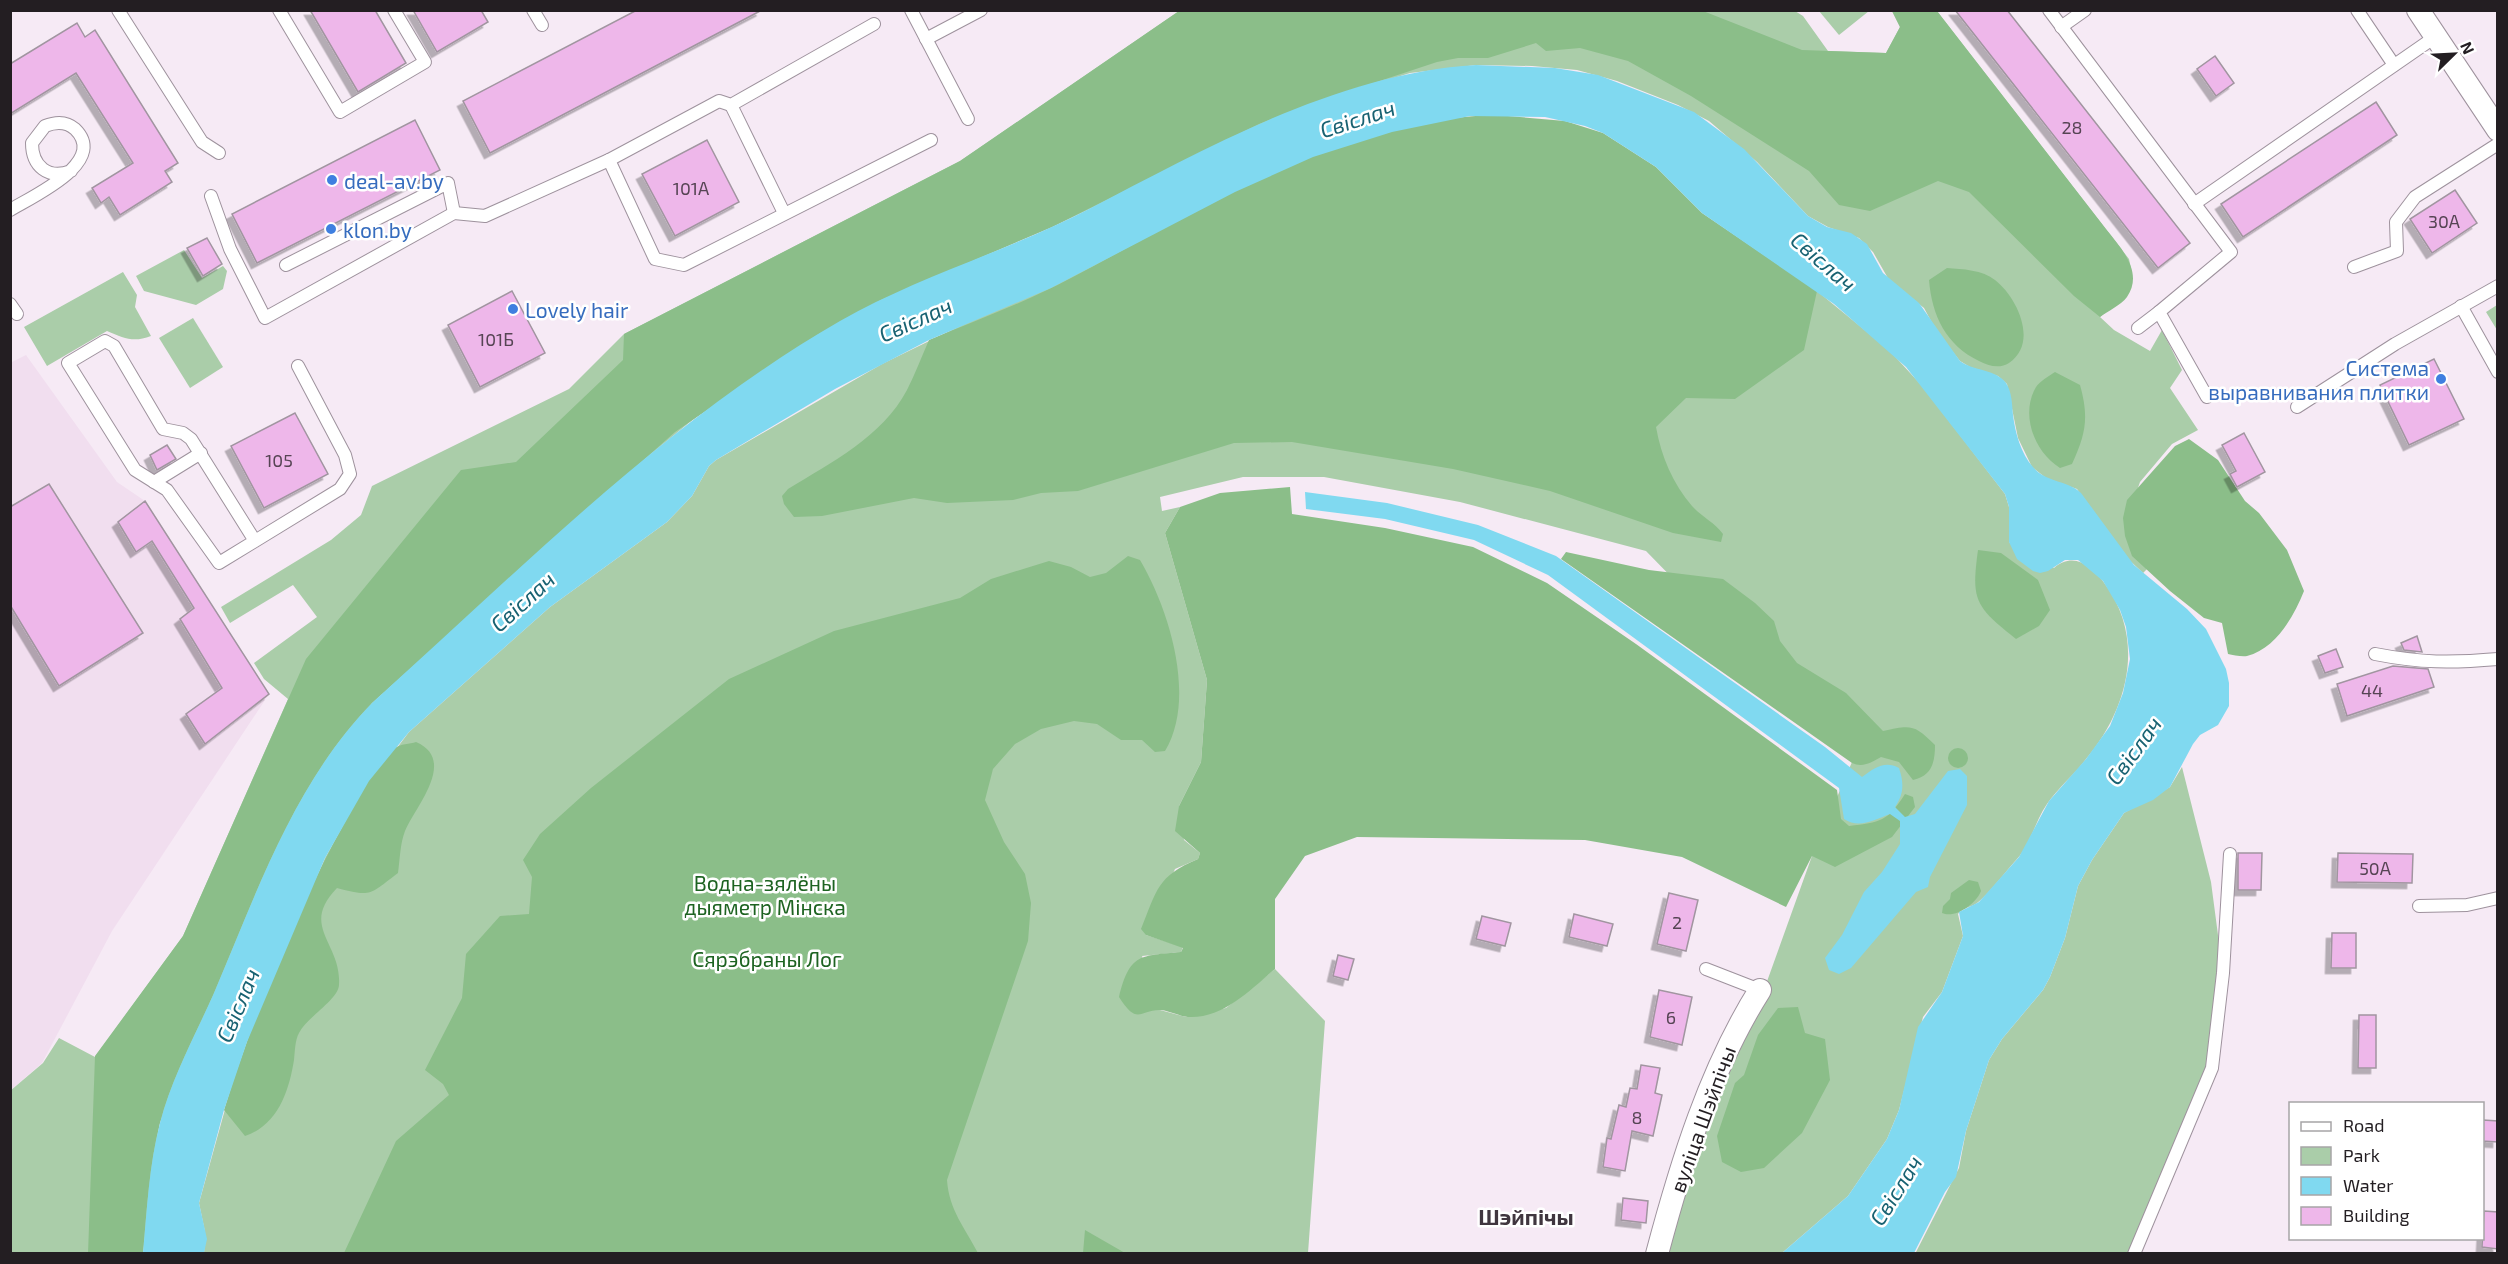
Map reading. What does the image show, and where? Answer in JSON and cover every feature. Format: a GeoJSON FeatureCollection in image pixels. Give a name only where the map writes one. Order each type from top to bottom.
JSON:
{"type":"FeatureCollection","features":[{"type":"Feature","properties":{"kind":"street"},"geometry":{"type":"LineString","coordinates":[[2418,10],[2498,130]]}},
{"type":"Feature","properties":{"kind":"street","name":"вуліца Шэйпічы"},"geometry":{"type":"LineString","coordinates":[[1657,1254],[1682,1167],[1735,1030],[1760,990]]}},
{"type":"Feature","properties":{"kind":"lane"},"geometry":{"type":"LineString","coordinates":[[118,10],[202,142],[219,153]]}},
{"type":"Feature","properties":{"kind":"lane"},"geometry":{"type":"LineString","coordinates":[[279,10],[340,112],[425,62],[394,10]]}},
{"type":"Feature","properties":{"kind":"lane"},"geometry":{"type":"LineString","coordinates":[[533,10],[542,25]]}},
{"type":"Feature","properties":{"kind":"lane"},"geometry":{"type":"LineString","coordinates":[[911,10],[968,119]]}},
{"type":"Feature","properties":{"kind":"lane"},"geometry":{"type":"LineString","coordinates":[[926,39],[981,10]]}},
{"type":"Feature","properties":{"kind":"lane"},"geometry":{"type":"LineString","coordinates":[[2049,10],[2231,252],[2138,328]]}},
{"type":"Feature","properties":{"kind":"lane"},"geometry":{"type":"LineString","coordinates":[[2061,27],[2085,10]]}},
{"type":"Feature","properties":{"kind":"lane"},"geometry":{"type":"LineString","coordinates":[[2357,10],[2394,65]]}},
{"type":"Feature","properties":{"kind":"lane"},"geometry":{"type":"LineString","coordinates":[[730,105],[874,24]]}},
{"type":"Feature","properties":{"kind":"lane"},"geometry":{"type":"LineString","coordinates":[[2194,204],[2435,37]]}},
{"type":"Feature","properties":{"kind":"lane"},"geometry":{"type":"LineString","coordinates":[[211,196],[230,249],[265,318],[454,213],[485,216],[609,160],[719,101],[730,105],[784,213]]}},
{"type":"Feature","properties":{"kind":"lane"},"geometry":{"type":"LineString","coordinates":[[10,210],[71,171],[78,166],[84,153],[81,136],[74,128],[64,123],[45,126],[32,143],[35,160],[45,171],[54,174],[71,171]]}},
{"type":"Feature","properties":{"kind":"lane"},"geometry":{"type":"LineString","coordinates":[[609,160],[655,259],[684,265],[931,140]]}},
{"type":"Feature","properties":{"kind":"lane"},"geometry":{"type":"LineString","coordinates":[[2354,267],[2397,251],[2396,222],[2415,197],[2498,144]]}},
{"type":"Feature","properties":{"kind":"lane"},"geometry":{"type":"LineString","coordinates":[[286,265],[448,183],[454,213]]}},
{"type":"Feature","properties":{"kind":"lane"},"geometry":{"type":"LineString","coordinates":[[2297,407],[2395,344],[2498,286]]}},
{"type":"Feature","properties":{"kind":"lane"},"geometry":{"type":"LineString","coordinates":[[2461,306],[2498,372]]}},
{"type":"Feature","properties":{"kind":"lane"},"geometry":{"type":"LineString","coordinates":[[2159,312],[2207,397]]}},
{"type":"Feature","properties":{"kind":"lane"},"geometry":{"type":"LineString","coordinates":[[255,541],[191,439],[183,433],[164,429],[114,346],[105,341],[68,363],[135,470],[167,490],[219,563],[255,541],[340,489],[350,474],[345,455],[298,366]]}},
{"type":"Feature","properties":{"kind":"lane"},"geometry":{"type":"LineString","coordinates":[[154,482],[201,453]]}},
{"type":"Feature","properties":{"kind":"lane"},"geometry":{"type":"LineString","coordinates":[[2375,654],[2415,662],[2442,664],[2498,659]]}},
{"type":"Feature","properties":{"kind":"lane"},"geometry":{"type":"LineString","coordinates":[[2134,1254],[2212,1068],[2223,973],[2230,854]]}},
{"type":"Feature","properties":{"kind":"lane"},"geometry":{"type":"LineString","coordinates":[[2419,906],[2467,905],[2498,898]]}},
{"type":"Feature","properties":{"kind":"lane"},"geometry":{"type":"LineString","coordinates":[[1706,969],[1760,990]]}},
{"type":"Feature","properties":{"kind":"shaded area"},"geometry":{"type":"Polygon","coordinates":[[[26,355],[117,482],[145,501],[269,694],[112,931],[42,1063],[11,1090],[10,363],[26,355]]]}},
{"type":"Feature","properties":{"kind":"green space"},"geometry":{"type":"Polygon","coordinates":[[[1179,11],[1795,11],[1803,16],[1828,51],[1886,53],[1900,27],[1892,11],[1937,11],[2129,259],[2132,281],[2130,289],[2123,299],[2100,317],[2114,330],[2150,351],[2162,330],[2182,370],[2170,388],[2198,430],[2172,444],[2140,482],[2131,508],[2148,568],[2143,573],[2126,557],[2077,489],[2046,478],[2032,467],[2018,438],[2007,384],[1998,376],[1970,367],[1960,361],[1937,332],[1924,308],[1889,280],[1873,252],[1859,238],[1828,227],[1808,216],[1757,162],[1709,121],[1678,105],[1617,81],[1577,70],[1532,66],[1476,65],[1410,73],[1307,105],[1052,227],[881,300],[696,417],[634,468],[372,703],[159,1124],[143,1253],[11,1253],[10,1091],[43,1063],[59,1038],[95,1057],[183,936],[288,699],[264,679],[254,663],[317,617],[293,585],[230,623],[221,607],[331,540],[361,515],[372,486],[569,389],[624,334],[960,161],[1179,11]]]}},
{"type":"Feature","properties":{"kind":"green space"},"geometry":{"type":"Polygon","coordinates":[[[1179,11],[1703,11],[1802,50],[1886,53],[1900,27],[1892,11],[1937,11],[2124,252],[2132,270],[2132,288],[2124,300],[2100,317],[2074,296],[1969,192],[1938,181],[1870,211],[1839,205],[1809,171],[1691,96],[1628,61],[1580,48],[1546,51],[1536,43],[1488,58],[1458,58],[1437,62],[1307,105],[1259,124],[1052,227],[881,300],[817,335],[675,432],[372,703],[345,734],[320,768],[280,840],[171,1089],[153,1155],[143,1253],[88,1254],[95,1056],[183,936],[306,659],[461,470],[516,462],[623,360],[624,334],[960,161],[1179,11]]]}},
{"type":"Feature","properties":{"kind":"green space"},"geometry":{"type":"Polygon","coordinates":[[[1819,11],[1869,11],[1839,35],[1819,11]]]}},
{"type":"Feature","properties":{"kind":"green space"},"geometry":{"type":"Polygon","coordinates":[[[1496,115],[1565,121],[1603,133],[1656,167],[1702,213],[1817,291],[1804,350],[1735,399],[1686,398],[1656,427],[1661,448],[1674,479],[1692,506],[1723,534],[1721,542],[1673,533],[1550,491],[1453,469],[1292,442],[1234,443],[1078,491],[1041,493],[1013,500],[947,503],[914,498],[822,516],[794,517],[784,504],[782,496],[788,489],[855,447],[884,422],[897,407],[907,390],[929,340],[1037,295],[1223,197],[1329,150],[1384,132],[1439,120],[1496,115]]]}},
{"type":"Feature","properties":{"kind":"green space","name":"Водна-зялёны дыяметр Мінска"},"geometry":{"type":"Polygon","coordinates":[[[1235,192],[1720,226],[1817,291],[1889,350],[1923,387],[2005,494],[2009,507],[2009,542],[2054,568],[2069,561],[2082,563],[2105,584],[2118,606],[2125,628],[2128,651],[2127,674],[2112,718],[2101,739],[2086,759],[2047,804],[2022,853],[1981,900],[1958,914],[1963,936],[1942,992],[1923,1017],[1899,1110],[1887,1139],[1848,1196],[1782,1253],[1664,1253],[1707,1117],[1751,1026],[1812,856],[1852,762],[1646,551],[1460,502],[1324,477],[1243,477],[1160,497],[1162,511],[1180,507],[1165,533],[1207,680],[1201,762],[1179,806],[1184,840],[1200,853],[1198,859],[1175,869],[1146,935],[1183,947],[1181,952],[1142,956],[1160,1010],[1186,1017],[1226,1008],[1275,969],[1325,1021],[1308,1253],[204,1254],[205,1232],[199,1203],[234,1077],[325,858],[357,801],[409,732],[550,607],[667,522],[692,496],[709,466],[716,460],[882,364],[1235,192]]]}},
{"type":"Feature","properties":{"kind":"green space"},"geometry":{"type":"Polygon","coordinates":[[[184,250],[202,278],[223,266],[227,271],[223,289],[196,305],[144,291],[136,276],[184,250]]]}},
{"type":"Feature","properties":{"kind":"green space"},"geometry":{"type":"Polygon","coordinates":[[[1947,268],[1985,274],[1995,280],[2011,297],[2022,320],[2024,332],[2023,344],[2018,354],[2009,363],[2002,366],[1986,364],[1967,354],[1949,338],[1933,306],[1929,280],[1947,268]]]}},
{"type":"Feature","properties":{"kind":"green space"},"geometry":{"type":"Polygon","coordinates":[[[123,272],[137,295],[135,307],[151,336],[124,338],[107,331],[47,366],[24,327],[123,272]]]}},
{"type":"Feature","properties":{"kind":"green space"},"geometry":{"type":"Polygon","coordinates":[[[2497,305],[2497,330],[2486,312],[2497,305]]]}},
{"type":"Feature","properties":{"kind":"green space"},"geometry":{"type":"Polygon","coordinates":[[[193,318],[223,367],[190,388],[159,338],[193,318]]]}},
{"type":"Feature","properties":{"kind":"green space"},"geometry":{"type":"Polygon","coordinates":[[[2055,372],[2080,385],[2085,407],[2083,434],[2072,464],[2060,468],[2043,452],[2037,442],[2032,432],[2029,409],[2036,387],[2055,372]]]}},
{"type":"Feature","properties":{"kind":"green space"},"geometry":{"type":"Polygon","coordinates":[[[2189,439],[2218,460],[2245,501],[2259,513],[2287,550],[2304,591],[2283,630],[2267,646],[2247,656],[2228,654],[2222,623],[2204,618],[2170,591],[2132,556],[2125,536],[2123,518],[2127,500],[2175,446],[2189,439]]]}},
{"type":"Feature","properties":{"kind":"green space"},"geometry":{"type":"Polygon","coordinates":[[[1290,487],[1292,514],[1385,528],[1473,547],[1547,583],[1636,644],[1837,790],[1841,819],[1849,826],[1882,819],[1893,810],[1905,794],[1913,797],[1915,807],[1892,837],[1835,867],[1812,856],[1786,907],[1682,857],[1585,840],[1357,837],[1305,856],[1275,899],[1275,969],[1246,994],[1224,1008],[1201,1016],[1188,1017],[1161,1010],[1139,1014],[1131,1012],[1119,997],[1133,964],[1146,956],[1181,952],[1183,948],[1146,935],[1141,929],[1155,894],[1166,878],[1184,865],[1198,859],[1200,853],[1175,831],[1179,806],[1201,762],[1207,680],[1165,533],[1180,507],[1220,493],[1290,487]]]}},
{"type":"Feature","properties":{"kind":"green space"},"geometry":{"type":"Polygon","coordinates":[[[1978,550],[2001,553],[2038,580],[2050,610],[2039,626],[2016,639],[1984,610],[1976,592],[1978,550]]]}},
{"type":"Feature","properties":{"kind":"green space"},"geometry":{"type":"Polygon","coordinates":[[[1566,552],[1649,570],[1723,579],[1755,603],[1774,621],[1780,641],[1797,663],[1846,693],[1883,731],[1906,727],[1917,730],[1928,738],[1935,745],[1931,767],[1924,775],[1913,780],[1899,762],[1881,757],[1864,765],[1852,763],[1561,559],[1566,552]]]}},
{"type":"Feature","properties":{"kind":"green space","name":"Сярэбраны Лог"},"geometry":{"type":"Polygon","coordinates":[[[1128,556],[1140,560],[1151,580],[1161,603],[1175,654],[1179,680],[1179,706],[1174,730],[1165,751],[1155,752],[1142,740],[1121,740],[1097,724],[1074,721],[1041,729],[1015,744],[993,769],[985,800],[1004,842],[1025,874],[1031,903],[1028,941],[947,1180],[954,1210],[978,1253],[344,1253],[396,1141],[449,1095],[443,1084],[425,1070],[462,998],[466,954],[500,916],[529,914],[532,877],[523,860],[540,834],[591,788],[729,679],[834,631],[960,598],[991,579],[1049,561],[1071,567],[1090,577],[1106,573],[1128,556]]]}},
{"type":"Feature","properties":{"kind":"green space"},"geometry":{"type":"Polygon","coordinates":[[[416,742],[428,750],[433,760],[434,772],[424,797],[405,831],[398,873],[370,892],[357,893],[337,888],[326,902],[322,914],[322,925],[338,970],[337,991],[299,1033],[289,1083],[274,1115],[266,1124],[245,1136],[224,1110],[263,998],[294,925],[328,854],[373,772],[395,748],[416,742]]]}},
{"type":"Feature","properties":{"kind":"green space"},"geometry":{"type":"Polygon","coordinates":[[[1954,748],[1962,748],[1968,754],[1968,762],[1962,768],[1954,768],[1948,762],[1948,754],[1954,748]]]}},
{"type":"Feature","properties":{"kind":"green space"},"geometry":{"type":"Polygon","coordinates":[[[2182,767],[2211,882],[2223,973],[2212,1068],[2134,1253],[1915,1254],[1959,1168],[1966,1131],[1989,1060],[2002,1039],[2043,990],[2050,977],[2065,938],[2078,886],[2092,860],[2124,813],[2170,787],[2182,767]]]}},
{"type":"Feature","properties":{"kind":"green space"},"geometry":{"type":"Polygon","coordinates":[[[1969,880],[1978,882],[1981,891],[1975,901],[1959,912],[1942,913],[1943,906],[1950,899],[1951,893],[1969,880]]]}},
{"type":"Feature","properties":{"kind":"green space"},"geometry":{"type":"Polygon","coordinates":[[[1798,1007],[1805,1033],[1825,1039],[1830,1080],[1802,1133],[1764,1168],[1741,1172],[1722,1162],[1717,1136],[1735,1083],[1744,1075],[1758,1035],[1778,1008],[1798,1007]]]}},
{"type":"Feature","properties":{"kind":"green space"},"geometry":{"type":"Polygon","coordinates":[[[1085,1230],[1125,1253],[1083,1253],[1085,1230]]]}},
{"type":"Feature","properties":{"kind":"water","name":"Свіслач"},"geometry":{"type":"Polygon","coordinates":[[[1476,65],[1555,68],[1598,75],[1694,112],[1744,149],[1808,216],[1827,227],[1851,233],[1867,244],[1883,273],[1919,303],[1960,361],[1996,375],[2006,383],[2011,394],[2019,443],[2033,467],[2044,476],[2081,493],[2134,565],[2187,609],[2206,629],[2226,669],[2229,683],[2229,706],[2218,725],[2200,735],[2193,744],[2170,787],[2153,800],[2124,813],[2092,860],[2078,886],[2065,938],[2050,977],[2043,990],[2002,1039],[1989,1060],[1966,1131],[1956,1177],[1945,1192],[1914,1253],[1782,1253],[1848,1196],[1887,1139],[1899,1110],[1918,1027],[1942,992],[1963,936],[1959,912],[1979,902],[2019,857],[2049,801],[2086,759],[2110,726],[2123,693],[2130,659],[2126,627],[2120,610],[2103,581],[2078,560],[2065,560],[2048,571],[2040,573],[2033,571],[2017,559],[2009,542],[2009,507],[2005,494],[1906,367],[1834,304],[1702,213],[1656,167],[1603,133],[1585,126],[1545,117],[1470,116],[1392,132],[1313,157],[1235,192],[1051,288],[929,340],[835,389],[716,460],[709,466],[692,496],[667,522],[550,607],[409,732],[369,781],[325,858],[247,1042],[224,1110],[199,1203],[207,1239],[204,1253],[143,1253],[153,1155],[165,1106],[177,1073],[214,993],[262,878],[299,803],[320,768],[372,703],[539,550],[654,451],[714,404],[776,361],[870,305],[1058,224],[1181,161],[1276,117],[1375,82],[1425,71],[1476,65]]]}},
{"type":"Feature","properties":{"kind":"water"},"geometry":{"type":"Polygon","coordinates":[[[1305,492],[1387,503],[1478,525],[1556,556],[1825,747],[1862,777],[1884,765],[1899,768],[1902,788],[1895,807],[1905,817],[1915,814],[1948,771],[1960,769],[1967,776],[1967,805],[1930,877],[1928,887],[1916,892],[1851,968],[1839,974],[1829,970],[1825,958],[1842,935],[1864,892],[1882,872],[1900,844],[1900,821],[1890,814],[1861,823],[1844,819],[1839,788],[1548,575],[1474,540],[1385,519],[1306,509],[1305,492]]]}},
{"type":"Feature","properties":{"kind":"building"},"geometry":{"type":"Polygon","coordinates":[[[310,10],[375,10],[406,63],[358,92],[310,10]]]}},
{"type":"Feature","properties":{"kind":"building"},"geometry":{"type":"Polygon","coordinates":[[[413,10],[481,10],[488,22],[437,52],[413,10]]]}},
{"type":"Feature","properties":{"kind":"building"},"geometry":{"type":"Polygon","coordinates":[[[637,10],[762,10],[490,153],[463,101],[637,10]]]}},
{"type":"Feature","properties":{"kind":"building"},"geometry":{"type":"Polygon","coordinates":[[[1955,10],[2007,10],[2190,243],[2158,268],[1955,10]]]}},
{"type":"Feature","properties":{"kind":"building"},"geometry":{"type":"Polygon","coordinates":[[[77,23],[85,37],[95,30],[178,163],[165,171],[172,182],[120,215],[109,197],[101,203],[92,188],[133,163],[76,73],[10,114],[10,64],[77,23]]]}},
{"type":"Feature","properties":{"kind":"building"},"geometry":{"type":"Polygon","coordinates":[[[2215,56],[2234,83],[2216,96],[2197,69],[2215,56]]]}},
{"type":"Feature","properties":{"kind":"building"},"geometry":{"type":"Polygon","coordinates":[[[2376,102],[2397,135],[2243,237],[2221,204],[2376,102]]]}},
{"type":"Feature","properties":{"kind":"building"},"geometry":{"type":"Polygon","coordinates":[[[415,120],[440,170],[257,263],[232,214],[415,120]]]}},
{"type":"Feature","properties":{"kind":"building"},"geometry":{"type":"Polygon","coordinates":[[[707,140],[739,202],[675,236],[642,174],[707,140]]]}},
{"type":"Feature","properties":{"kind":"building"},"geometry":{"type":"Polygon","coordinates":[[[2455,190],[2477,223],[2432,253],[2410,219],[2455,190]]]}},
{"type":"Feature","properties":{"kind":"building"},"geometry":{"type":"Polygon","coordinates":[[[207,238],[222,264],[203,276],[187,248],[207,238]]]}},
{"type":"Feature","properties":{"kind":"building"},"geometry":{"type":"Polygon","coordinates":[[[512,291],[545,353],[480,387],[448,325],[512,291]]]}},
{"type":"Feature","properties":{"kind":"building"},"geometry":{"type":"Polygon","coordinates":[[[2434,359],[2464,419],[2409,445],[2380,385],[2434,359]]]}},
{"type":"Feature","properties":{"kind":"building"},"geometry":{"type":"Polygon","coordinates":[[[295,413],[328,474],[264,508],[231,446],[295,413]]]}},
{"type":"Feature","properties":{"kind":"building"},"geometry":{"type":"Polygon","coordinates":[[[2244,433],[2265,472],[2237,487],[2230,474],[2236,471],[2222,445],[2244,433]]]}},
{"type":"Feature","properties":{"kind":"building"},"geometry":{"type":"Polygon","coordinates":[[[167,445],[176,459],[157,470],[150,455],[167,445]]]}},
{"type":"Feature","properties":{"kind":"building"},"geometry":{"type":"Polygon","coordinates":[[[49,484],[143,633],[59,686],[10,605],[10,507],[49,484]]]}},
{"type":"Feature","properties":{"kind":"building"},"geometry":{"type":"Polygon","coordinates":[[[145,501],[269,694],[205,744],[186,714],[222,688],[180,619],[194,608],[152,541],[136,552],[118,522],[145,501]]]}},
{"type":"Feature","properties":{"kind":"building"},"geometry":{"type":"Polygon","coordinates":[[[2417,636],[2422,652],[2404,650],[2401,643],[2417,636]]]}},
{"type":"Feature","properties":{"kind":"building"},"geometry":{"type":"Polygon","coordinates":[[[2336,649],[2343,667],[2325,673],[2318,656],[2336,649]]]}},
{"type":"Feature","properties":{"kind":"building"},"geometry":{"type":"Polygon","coordinates":[[[2393,666],[2428,669],[2434,687],[2347,716],[2337,684],[2393,666]]]}},
{"type":"Feature","properties":{"kind":"building"},"geometry":{"type":"Polygon","coordinates":[[[2238,853],[2262,853],[2261,890],[2238,890],[2238,853]]]}},
{"type":"Feature","properties":{"kind":"building"},"geometry":{"type":"Polygon","coordinates":[[[2338,853],[2413,854],[2412,883],[2337,882],[2338,853]]]}},
{"type":"Feature","properties":{"kind":"building"},"geometry":{"type":"Polygon","coordinates":[[[1669,893],[1698,900],[1686,951],[1657,944],[1669,893]]]}},
{"type":"Feature","properties":{"kind":"building"},"geometry":{"type":"Polygon","coordinates":[[[1574,914],[1613,924],[1607,946],[1569,937],[1574,914]]]}},
{"type":"Feature","properties":{"kind":"building"},"geometry":{"type":"Polygon","coordinates":[[[1482,916],[1511,923],[1505,946],[1476,939],[1482,916]]]}},
{"type":"Feature","properties":{"kind":"building"},"geometry":{"type":"Polygon","coordinates":[[[2332,933],[2356,933],[2356,968],[2331,968],[2332,933]]]}},
{"type":"Feature","properties":{"kind":"building"},"geometry":{"type":"Polygon","coordinates":[[[1338,955],[1354,959],[1348,980],[1333,976],[1338,955]]]}},
{"type":"Feature","properties":{"kind":"building"},"geometry":{"type":"Polygon","coordinates":[[[1659,990],[1692,997],[1682,1045],[1650,1037],[1659,990]]]}},
{"type":"Feature","properties":{"kind":"building"},"geometry":{"type":"Polygon","coordinates":[[[2359,1015],[2376,1015],[2376,1068],[2358,1068],[2359,1015]]]}},
{"type":"Feature","properties":{"kind":"building"},"geometry":{"type":"Polygon","coordinates":[[[1641,1065],[1660,1068],[1655,1093],[1662,1095],[1653,1136],[1632,1131],[1625,1171],[1603,1167],[1607,1138],[1611,1139],[1619,1105],[1626,1107],[1630,1088],[1637,1089],[1641,1065]]]}},
{"type":"Feature","properties":{"kind":"building"},"geometry":{"type":"Polygon","coordinates":[[[2484,1120],[2498,1121],[2498,1142],[2484,1141],[2484,1120]]]}},
{"type":"Feature","properties":{"kind":"building"},"geometry":{"type":"Polygon","coordinates":[[[1623,1198],[1648,1201],[1646,1223],[1621,1220],[1623,1198]]]}},
{"type":"Feature","properties":{"kind":"building"},"geometry":{"type":"Polygon","coordinates":[[[2484,1211],[2498,1212],[2498,1249],[2482,1247],[2484,1211]]]}},
{"type":"Feature","properties":{"kind":"place","name":"deal-av.by"},"geometry":{"type":"Point","coordinates":[332,180]}},
{"type":"Feature","properties":{"kind":"place","name":"klon.by"},"geometry":{"type":"Point","coordinates":[331,229]}},
{"type":"Feature","properties":{"kind":"place","name":"Lovely hair"},"geometry":{"type":"Point","coordinates":[513,309]}},
{"type":"Feature","properties":{"kind":"place","name":"Система выравнивания плитки"},"geometry":{"type":"Point","coordinates":[2441,379]}},
{"type":"Feature","properties":{"kind":"district","name":"Шэйпічы"},"geometry":{"type":"Point","coordinates":[1526,1216]}}]}
